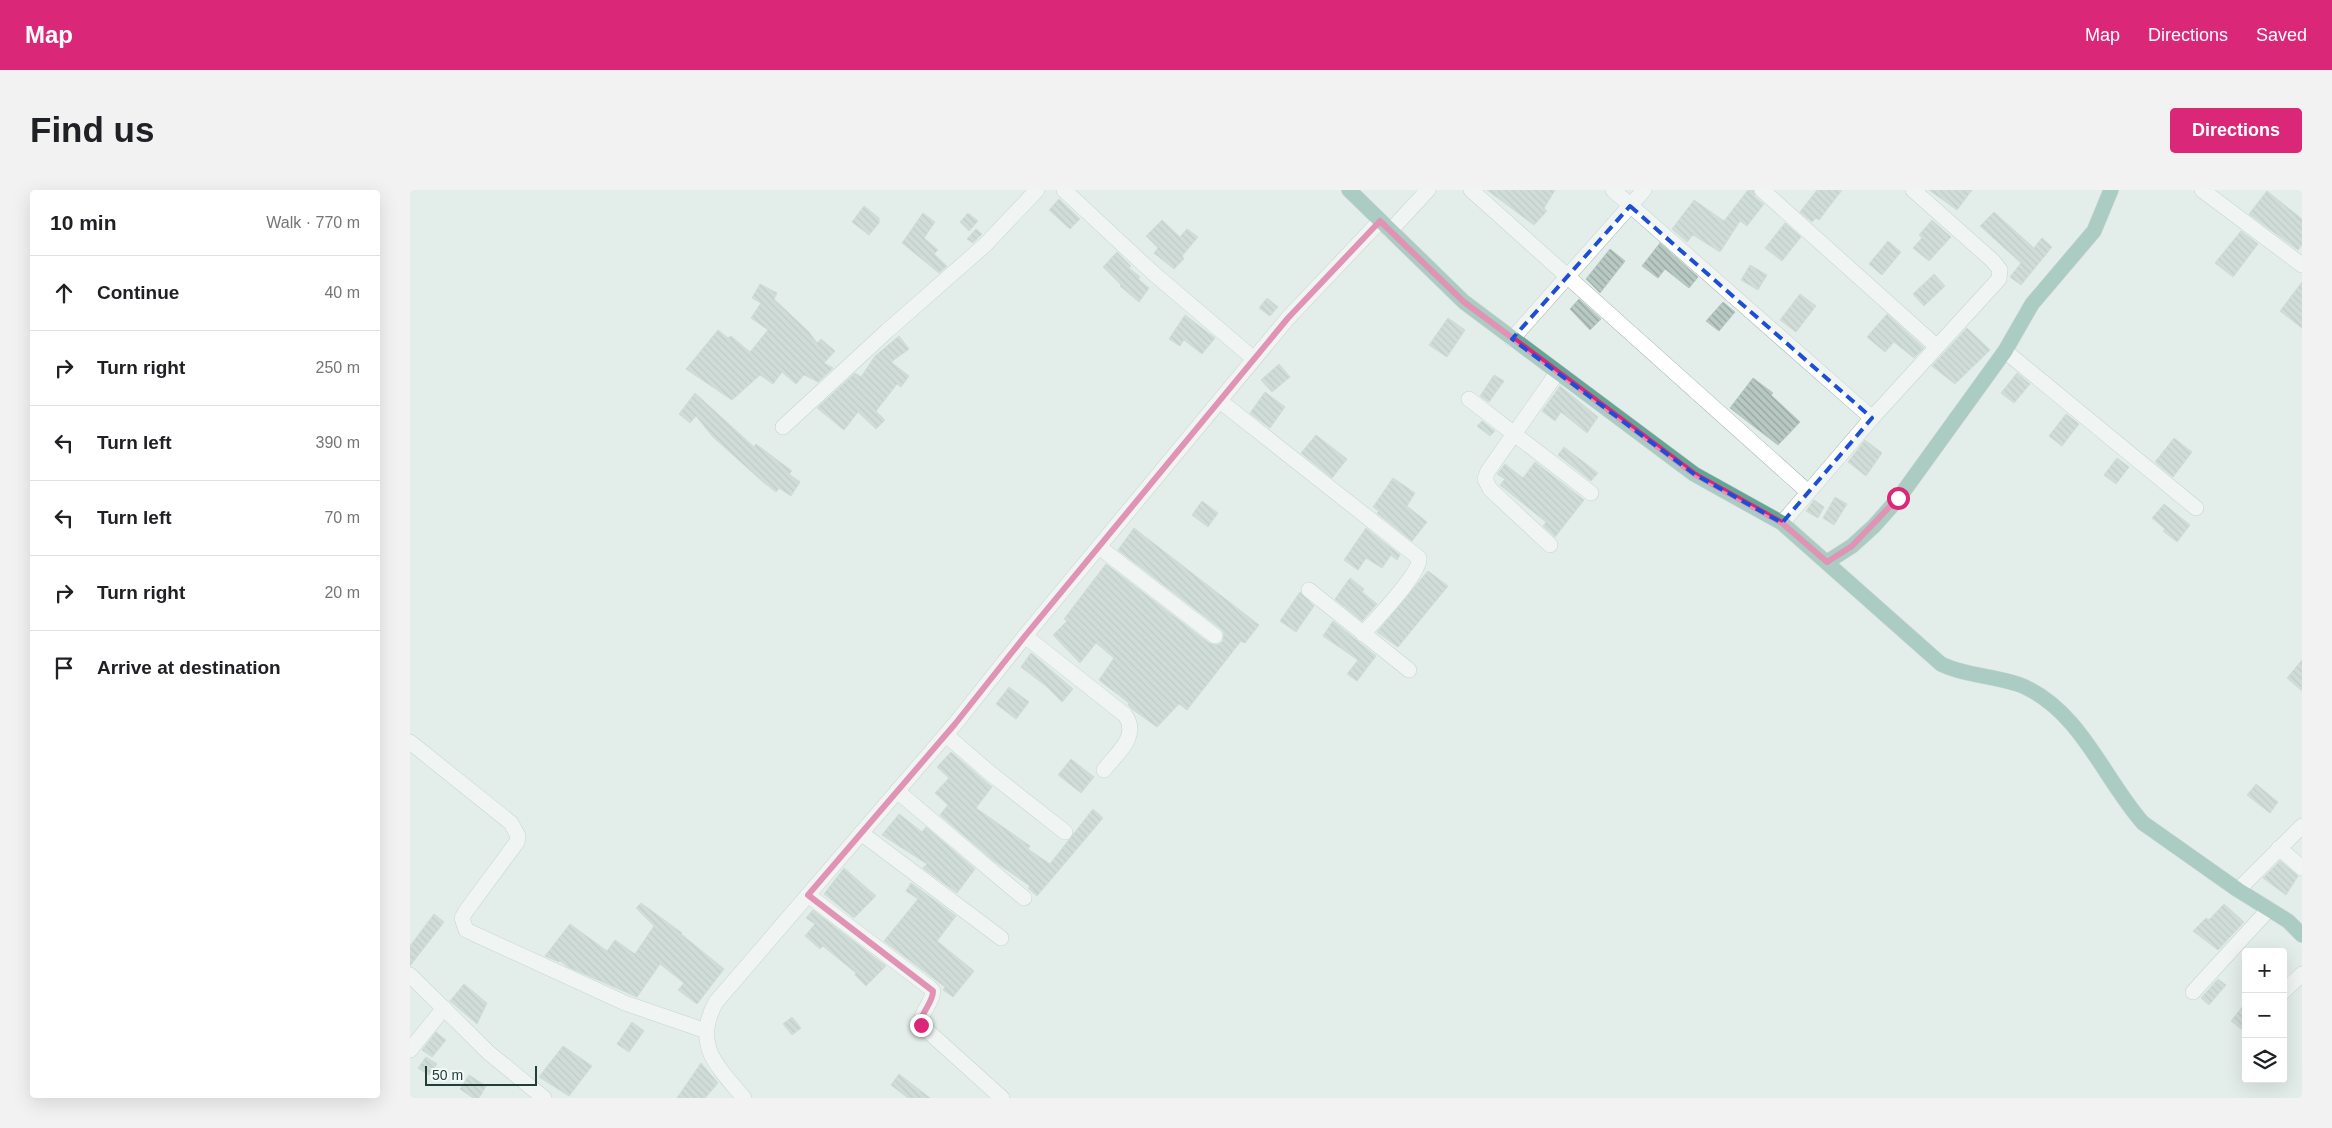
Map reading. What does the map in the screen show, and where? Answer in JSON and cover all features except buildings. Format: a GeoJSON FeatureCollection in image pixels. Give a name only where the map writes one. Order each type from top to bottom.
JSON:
{"type":"FeatureCollection","features":[{"type":"Feature","properties":{"kind":"main road"},"geometry":{"type":"LineString","coordinates":[[1349,190],[1464,302],[1694,474],[1784,520],[1827,562],[1940,664],[1957,671],[2024,686],[2053,704],[2085,739],[2131,810],[2143,824],[2288,921],[2302,935]]}},
{"type":"Feature","properties":{"kind":"main road"},"geometry":{"type":"LineString","coordinates":[[1827,562],[1852,546],[1898,498],[2005,351],[2032,304],[2094,231],[2111,190]]}},
{"type":"Feature","properties":{"kind":"street"},"geometry":{"type":"LineString","coordinates":[[783,427],[887,331],[985,245],[1037,190]]}},
{"type":"Feature","properties":{"kind":"street"},"geometry":{"type":"LineString","coordinates":[[1064,190],[1152,272],[1254,359]]}},
{"type":"Feature","properties":{"kind":"street"},"geometry":{"type":"LineString","coordinates":[[736,1095],[714,1062],[707,1047],[706,1031],[710,1014],[716,1002],[946,735],[1025,636],[1288,318],[1385,226],[1428,190]]}},
{"type":"Feature","properties":{"kind":"street"},"geometry":{"type":"LineString","coordinates":[[1472,190],[1568,274],[1804,497]]}},
{"type":"Feature","properties":{"kind":"street"},"geometry":{"type":"LineString","coordinates":[[1613,190],[1872,418]]}},
{"type":"Feature","properties":{"kind":"street"},"geometry":{"type":"LineString","coordinates":[[1512,338],[1644,190]]}},
{"type":"Feature","properties":{"kind":"street"},"geometry":{"type":"LineString","coordinates":[[1762,190],[1936,346]]}},
{"type":"Feature","properties":{"kind":"street"},"geometry":{"type":"LineString","coordinates":[[1784,520],[1936,346],[1999,279],[2000,270],[1993,261],[1913,190]]}},
{"type":"Feature","properties":{"kind":"street"},"geometry":{"type":"LineString","coordinates":[[2202,190],[2302,265]]}},
{"type":"Feature","properties":{"kind":"street"},"geometry":{"type":"LineString","coordinates":[[2005,351],[2196,508]]}},
{"type":"Feature","properties":{"kind":"street"},"geometry":{"type":"LineString","coordinates":[[1550,545],[1490,489],[1485,479],[1488,471],[1557,373]]}},
{"type":"Feature","properties":{"kind":"street"},"geometry":{"type":"LineString","coordinates":[[1469,399],[1591,493]]}},
{"type":"Feature","properties":{"kind":"street"},"geometry":{"type":"LineString","coordinates":[[1220,401],[1414,551],[1419,558],[1420,563],[1411,576],[1363,634]]}},
{"type":"Feature","properties":{"kind":"street"},"geometry":{"type":"LineString","coordinates":[[1099,547],[1215,636]]}},
{"type":"Feature","properties":{"kind":"street"},"geometry":{"type":"LineString","coordinates":[[1309,590],[1409,670]]}},
{"type":"Feature","properties":{"kind":"street"},"geometry":{"type":"LineString","coordinates":[[1025,636],[1130,722],[1131,735],[1104,770]]}},
{"type":"Feature","properties":{"kind":"street"},"geometry":{"type":"LineString","coordinates":[[946,735],[990,773],[1065,832]]}},
{"type":"Feature","properties":{"kind":"street"},"geometry":{"type":"LineString","coordinates":[[410,742],[511,823],[518,836],[517,842],[462,918],[466,930],[625,1003],[706,1031]]}},
{"type":"Feature","properties":{"kind":"street"},"geometry":{"type":"LineString","coordinates":[[897,791],[1024,898]]}},
{"type":"Feature","properties":{"kind":"street"},"geometry":{"type":"LineString","coordinates":[[2240,888],[2302,826]]}},
{"type":"Feature","properties":{"kind":"street"},"geometry":{"type":"LineString","coordinates":[[861,833],[1001,938]]}},
{"type":"Feature","properties":{"kind":"street"},"geometry":{"type":"LineString","coordinates":[[2279,848],[2302,868]]}},
{"type":"Feature","properties":{"kind":"street"},"geometry":{"type":"LineString","coordinates":[[808,895],[933,991],[933,996],[920,1019],[921,1025],[1002,1098]]}},
{"type":"Feature","properties":{"kind":"street"},"geometry":{"type":"LineString","coordinates":[[2193,992],[2269,909]]}},
{"type":"Feature","properties":{"kind":"street"},"geometry":{"type":"LineString","coordinates":[[2287,988],[2302,974]]}},
{"type":"Feature","properties":{"kind":"street"},"geometry":{"type":"LineString","coordinates":[[410,975],[489,1053],[544,1098]]}},
{"type":"Feature","properties":{"kind":"street"},"geometry":{"type":"LineString","coordinates":[[410,1050],[444,1008]]}},
{"type":"Feature","properties":{"kind":"highlighted area"},"geometry":{"type":"Polygon","coordinates":[[[1630,206],[1872,418],[1782,523],[1694,474],[1512,339],[1630,206]]]}},
{"type":"Feature","properties":{"kind":"route"},"geometry":{"type":"LineString","coordinates":[[921,1025],[920,1019],[933,996],[933,991],[808,895],[955,724],[1025,636],[1288,318],[1380,221],[1464,302],[1694,474],[1782,523],[1827,562],[1852,546],[1874,526],[1898,498]]}}]}
